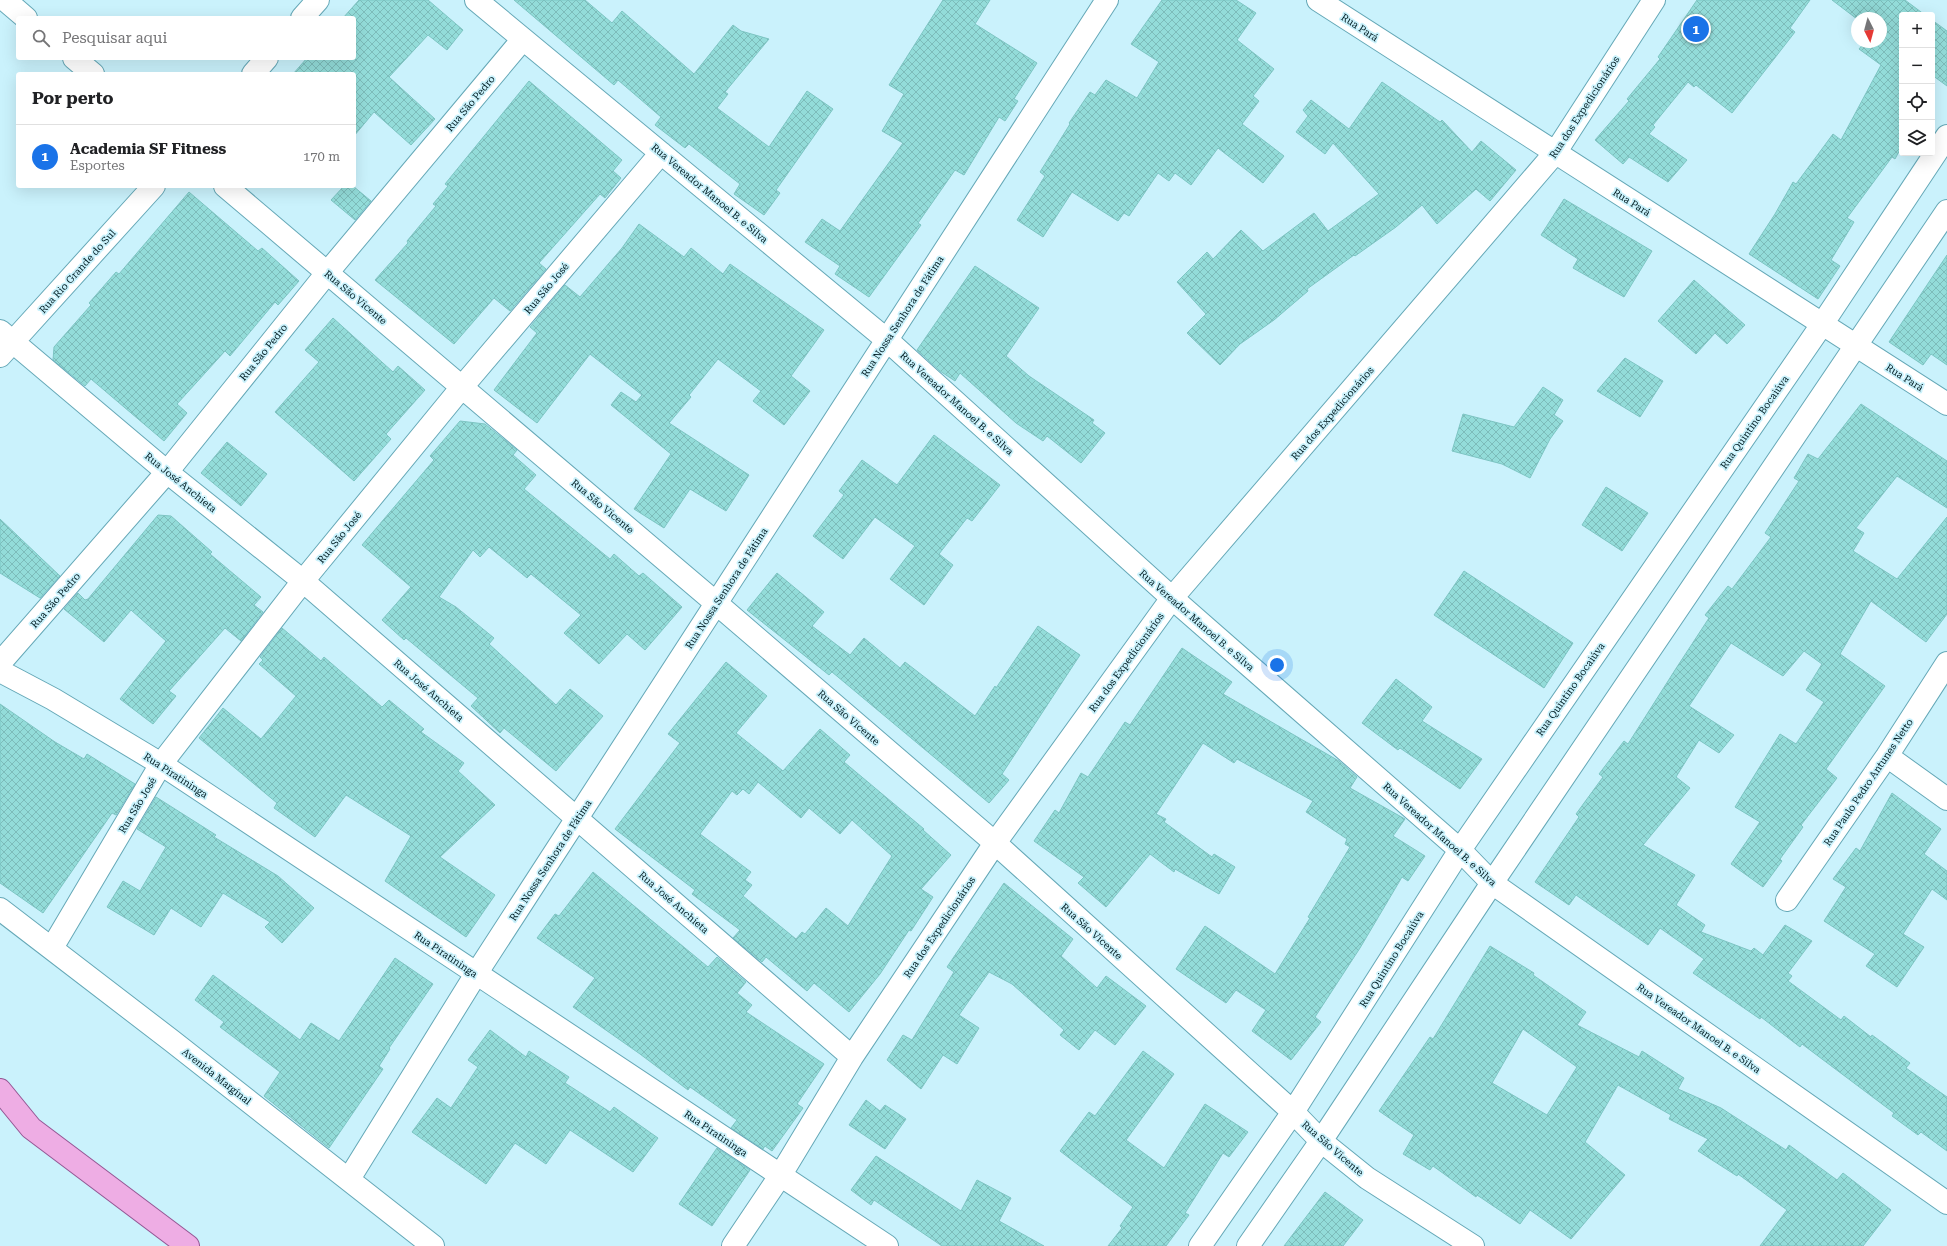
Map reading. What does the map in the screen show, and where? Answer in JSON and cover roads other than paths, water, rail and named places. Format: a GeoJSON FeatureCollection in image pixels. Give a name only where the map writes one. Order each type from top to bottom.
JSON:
{"type":"FeatureCollection","features":[{"type":"Feature","properties":{"kind":"main road"},"geometry":{"type":"LineString","coordinates":[[0,1090],[31,1128],[188,1246]]}},
{"type":"Feature","properties":{"kind":"main road"},"geometry":{"type":"LineString","coordinates":[[0,1116],[31,1128]]}},
{"type":"Feature","properties":{"kind":"street"},"geometry":{"type":"LineString","coordinates":[[5,0],[24,16]]}},
{"type":"Feature","properties":{"kind":"street"},"geometry":{"type":"LineString","coordinates":[[304,16],[318,0]]}},
{"type":"Feature","properties":{"kind":"street","name":"Rua Vereador Manoel B. e Silva"},"geometry":{"type":"LineString","coordinates":[[476,0],[887,340],[1172,598],[1460,850],[1492,883],[1947,1203]]}},
{"type":"Feature","properties":{"kind":"street","name":"Rua Nossa Senhora de Fátima"},"geometry":{"type":"LineString","coordinates":[[349,1179],[476,974],[1107,0]]}},
{"type":"Feature","properties":{"kind":"street","name":"Rua Pará"},"geometry":{"type":"LineString","coordinates":[[1318,0],[1555,154],[1823,322],[1855,346],[1947,404]]}},
{"type":"Feature","properties":{"kind":"street","name":"Rua dos Expedicionários"},"geometry":{"type":"LineString","coordinates":[[733,1246],[780,1176],[852,1057],[995,843],[1172,598],[1555,154],[1654,0]]}},
{"type":"Feature","properties":{"kind":"street","name":"Rua São Pedro"},"geometry":{"type":"LineString","coordinates":[[0,663],[166,472],[327,273],[523,39]]}},
{"type":"Feature","properties":{"kind":"street"},"geometry":{"type":"LineString","coordinates":[[76,60],[91,72]]}},
{"type":"Feature","properties":{"kind":"street"},"geometry":{"type":"LineString","coordinates":[[255,72],[265,60]]}},
{"type":"Feature","properties":{"kind":"street","name":"Rua Quintino Bocaiúva"},"geometry":{"type":"LineString","coordinates":[[1200,1246],[1293,1112],[1460,850],[1823,322],[1947,136]]}},
{"type":"Feature","properties":{"kind":"street","name":"Rua São José"},"geometry":{"type":"LineString","coordinates":[[52,948],[161,764],[303,581],[462,387],[662,153]]}},
{"type":"Feature","properties":{"kind":"street","name":"Rua Rio Grande do Sul"},"geometry":{"type":"LineString","coordinates":[[4,343],[152,188]]}},
{"type":"Feature","properties":{"kind":"street","name":"Rua São Vicente"},"geometry":{"type":"LineString","coordinates":[[227,188],[716,603],[995,843],[1293,1112],[1322,1141],[1367,1178],[1473,1246]]}},
{"type":"Feature","properties":{"kind":"street"},"geometry":{"type":"LineString","coordinates":[[1248,1246],[1322,1141],[1492,883],[1947,211]]}},
{"type":"Feature","properties":{"kind":"street","name":"Rua José Anchieta"},"geometry":{"type":"LineString","coordinates":[[4,343],[303,581],[852,1057]]}},
{"type":"Feature","properties":{"kind":"street","name":"Rua Paulo Pedro Antunes Netto"},"geometry":{"type":"LineString","coordinates":[[1787,900],[1887,756],[1947,664]]}},
{"type":"Feature","properties":{"kind":"street","name":"Rua Piratininga"},"geometry":{"type":"LineString","coordinates":[[0,671],[52,699],[161,764],[887,1246]]}},
{"type":"Feature","properties":{"kind":"street"},"geometry":{"type":"LineString","coordinates":[[1887,756],[1947,799]]}},
{"type":"Feature","properties":{"kind":"street","name":"Avenida Marginal"},"geometry":{"type":"LineString","coordinates":[[0,909],[349,1179],[433,1246]]}},
{"type":"Feature","properties":{"kind":"place","name":"Academia SF Fitness"},"geometry":{"type":"Point","coordinates":[1696,29]}}]}
